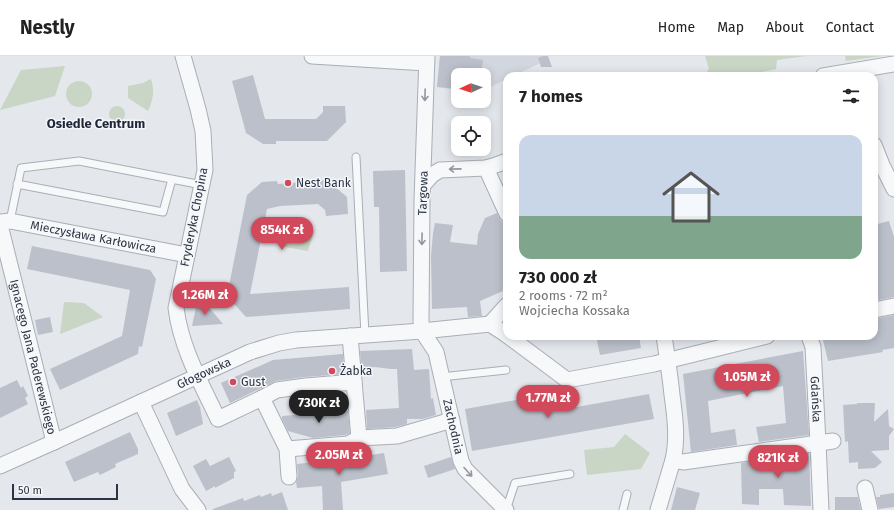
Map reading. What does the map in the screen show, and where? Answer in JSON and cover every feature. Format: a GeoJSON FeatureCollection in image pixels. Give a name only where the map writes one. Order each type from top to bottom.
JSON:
{"type":"FeatureCollection","features":[{"type":"Feature","properties":{"kind":"street","name":"Fryderyka Chopina"},"geometry":{"type":"LineString","coordinates":[[183,56],[203,131],[205,170],[176,308],[178,321],[186,350],[218,419],[262,398]]}},
{"type":"Feature","properties":{"kind":"street"},"geometry":{"type":"LineString","coordinates":[[312,56],[427,60]]}},
{"type":"Feature","properties":{"kind":"street","name":"Targowa"},"geometry":{"type":"LineString","coordinates":[[422,331],[421,300],[423,185],[427,60]]}},
{"type":"Feature","properties":{"kind":"street"},"geometry":{"type":"LineString","coordinates":[[867,72],[894,64]]}},
{"type":"Feature","properties":{"kind":"street"},"geometry":{"type":"LineString","coordinates":[[423,185],[432,175],[440,170],[486,168],[503,162]]}},
{"type":"Feature","properties":{"kind":"street"},"geometry":{"type":"LineString","coordinates":[[878,167],[894,189]]}},
{"type":"Feature","properties":{"kind":"street"},"geometry":{"type":"LineString","coordinates":[[486,168],[503,205]]}},
{"type":"Feature","properties":{"kind":"street","name":"Mieczysława Karłowicza"},"geometry":{"type":"LineString","coordinates":[[3,223],[187,256]]}},
{"type":"Feature","properties":{"kind":"street","name":"Ignacego Jana Paderewskiego"},"geometry":{"type":"LineString","coordinates":[[3,223],[54,442]]}},
{"type":"Feature","properties":{"kind":"street"},"geometry":{"type":"LineString","coordinates":[[878,309],[894,306]]}},
{"type":"Feature","properties":{"kind":"street"},"geometry":{"type":"LineString","coordinates":[[503,309],[490,324],[503,333]]}},
{"type":"Feature","properties":{"kind":"street","name":"Głogowska"},"geometry":{"type":"LineString","coordinates":[[0,466],[250,352],[279,343],[296,340],[422,331],[490,324]]}},
{"type":"Feature","properties":{"kind":"street","name":"Zachodnia"},"geometry":{"type":"LineString","coordinates":[[422,331],[436,352],[461,461],[465,469],[506,510]]}},
{"type":"Feature","properties":{"kind":"street"},"geometry":{"type":"LineString","coordinates":[[350,336],[359,438]]}},
{"type":"Feature","properties":{"kind":"street"},"geometry":{"type":"LineString","coordinates":[[512,340],[567,380],[654,364],[750,340]]}},
{"type":"Feature","properties":{"kind":"street"},"geometry":{"type":"LineString","coordinates":[[658,510],[675,450],[676,424],[665,340]]}},
{"type":"Feature","properties":{"kind":"street","name":"Gdańska"},"geometry":{"type":"LineString","coordinates":[[810,340],[813,347],[826,442],[821,510]]}},
{"type":"Feature","properties":{"kind":"street"},"geometry":{"type":"LineString","coordinates":[[289,477],[287,449],[262,398],[277,390],[354,382]]}},
{"type":"Feature","properties":{"kind":"street"},"geometry":{"type":"LineString","coordinates":[[141,402],[182,489],[198,510]]}},
{"type":"Feature","properties":{"kind":"street"},"geometry":{"type":"LineString","coordinates":[[287,449],[348,444],[359,438],[397,436],[452,420]]}},
{"type":"Feature","properties":{"kind":"street"},"geometry":{"type":"LineString","coordinates":[[673,460],[683,462],[826,442]]}},
{"type":"Feature","properties":{"kind":"street"},"geometry":{"type":"LineString","coordinates":[[865,488],[870,510]]}},
{"type":"Feature","properties":{"kind":"lane"},"geometry":{"type":"LineString","coordinates":[[356,157],[365,335]]}},
{"type":"Feature","properties":{"kind":"lane"},"geometry":{"type":"LineString","coordinates":[[3,223],[17,184],[20,168],[79,162],[202,185]]}},
{"type":"Feature","properties":{"kind":"lane"},"geometry":{"type":"LineString","coordinates":[[17,184],[163,212],[172,179]]}},
{"type":"Feature","properties":{"kind":"lane"},"geometry":{"type":"LineString","coordinates":[[441,377],[506,370]]}},
{"type":"Feature","properties":{"kind":"lane"},"geometry":{"type":"LineString","coordinates":[[506,510],[515,483],[570,474]]}},
{"type":"Feature","properties":{"kind":"lane"},"geometry":{"type":"LineString","coordinates":[[623,510],[627,494]]}},
{"type":"Feature","properties":{"kind":"shaded area"},"geometry":{"type":"Polygon","coordinates":[[[440,56],[543,56],[545,61],[522,72],[503,72],[503,81],[491,87],[491,68],[451,68],[451,89],[437,87],[440,56]]]}},
{"type":"Feature","properties":{"kind":"green space"},"geometry":{"type":"Polygon","coordinates":[[[705,56],[806,56],[777,60],[776,69],[763,72],[707,72],[709,69],[705,56]]]}},
{"type":"Feature","properties":{"kind":"green space"},"geometry":{"type":"Polygon","coordinates":[[[845,56],[882,56],[846,61],[845,56]]]}},
{"type":"Feature","properties":{"kind":"green space"},"geometry":{"type":"Polygon","coordinates":[[[65,66],[55,96],[0,110],[21,70],[65,66]]]}},
{"type":"Feature","properties":{"kind":"green space"},"geometry":{"type":"Polygon","coordinates":[[[151,79],[153,95],[148,111],[128,98],[128,86],[143,83],[151,79]]]}},
{"type":"Feature","properties":{"kind":"green space"},"geometry":{"type":"Polygon","coordinates":[[[79,81],[88,85],[92,94],[88,103],[79,107],[70,103],[66,94],[70,85],[79,81]]]}},
{"type":"Feature","properties":{"kind":"green space"},"geometry":{"type":"Polygon","coordinates":[[[117,106],[123,108],[125,114],[123,120],[117,122],[111,120],[109,114],[111,108],[117,106]]]}},
{"type":"Feature","properties":{"kind":"green space"},"geometry":{"type":"Polygon","coordinates":[[[285,222],[314,231],[308,251],[279,246],[285,222]]]}},
{"type":"Feature","properties":{"kind":"green space"},"geometry":{"type":"Polygon","coordinates":[[[64,302],[84,303],[103,317],[60,334],[64,302]]]}},
{"type":"Feature","properties":{"kind":"green space"},"geometry":{"type":"Polygon","coordinates":[[[625,434],[650,453],[641,469],[587,475],[584,450],[614,447],[625,434]]]}},
{"type":"Feature","properties":{"kind":"building"},"geometry":{"type":"Polygon","coordinates":[[[440,56],[470,56],[470,58],[483,60],[482,68],[451,68],[451,88],[437,87],[440,56]]]}},
{"type":"Feature","properties":{"kind":"building"},"geometry":{"type":"Polygon","coordinates":[[[548,56],[552,67],[541,67],[538,58],[548,56]]]}},
{"type":"Feature","properties":{"kind":"building"},"geometry":{"type":"Polygon","coordinates":[[[253,75],[265,119],[316,119],[323,112],[323,106],[345,106],[346,122],[327,141],[276,141],[276,144],[263,144],[246,133],[232,81],[253,75]]]}},
{"type":"Feature","properties":{"kind":"building"},"geometry":{"type":"Polygon","coordinates":[[[405,170],[407,271],[380,272],[379,207],[374,207],[373,171],[405,170]]]}},
{"type":"Feature","properties":{"kind":"building"},"geometry":{"type":"Polygon","coordinates":[[[327,180],[347,197],[348,214],[326,216],[325,210],[318,204],[280,206],[267,209],[250,294],[349,287],[350,309],[246,317],[227,296],[247,195],[262,182],[277,181],[278,184],[327,180]]]}},
{"type":"Feature","properties":{"kind":"building"},"geometry":{"type":"Polygon","coordinates":[[[497,213],[501,221],[503,222],[503,291],[480,301],[482,316],[468,317],[467,307],[432,309],[431,256],[435,223],[453,225],[450,242],[477,245],[478,234],[485,218],[497,213]]]}},
{"type":"Feature","properties":{"kind":"building"},"geometry":{"type":"Polygon","coordinates":[[[889,221],[894,237],[894,297],[878,300],[878,224],[889,221]]]}},
{"type":"Feature","properties":{"kind":"building"},"geometry":{"type":"Polygon","coordinates":[[[32,246],[150,270],[156,279],[142,347],[139,346],[138,354],[60,390],[50,369],[122,336],[130,290],[27,269],[32,246]]]}},
{"type":"Feature","properties":{"kind":"building"},"geometry":{"type":"Polygon","coordinates":[[[198,298],[208,306],[223,324],[192,326],[198,298]]]}},
{"type":"Feature","properties":{"kind":"building"},"geometry":{"type":"Polygon","coordinates":[[[894,315],[894,348],[882,350],[883,352],[828,361],[823,340],[878,340],[878,318],[894,315]]]}},
{"type":"Feature","properties":{"kind":"building"},"geometry":{"type":"Polygon","coordinates":[[[50,317],[53,332],[38,335],[35,320],[50,317]]]}},
{"type":"Feature","properties":{"kind":"building"},"geometry":{"type":"Polygon","coordinates":[[[597,340],[640,340],[641,348],[600,355],[597,340]]]}},
{"type":"Feature","properties":{"kind":"building"},"geometry":{"type":"Polygon","coordinates":[[[412,349],[414,370],[429,369],[431,399],[433,398],[436,415],[422,419],[407,419],[407,424],[395,427],[367,429],[366,410],[399,408],[397,369],[375,367],[362,368],[360,351],[412,349]]]}},
{"type":"Feature","properties":{"kind":"building"},"geometry":{"type":"Polygon","coordinates":[[[803,351],[809,435],[759,442],[756,427],[786,423],[783,386],[708,401],[711,433],[735,429],[737,445],[691,452],[683,374],[803,351]]]}},
{"type":"Feature","properties":{"kind":"building"},"geometry":{"type":"Polygon","coordinates":[[[343,354],[344,374],[276,381],[230,403],[221,383],[273,360],[343,354]]]}},
{"type":"Feature","properties":{"kind":"building"},"geometry":{"type":"Polygon","coordinates":[[[17,380],[21,388],[23,386],[28,396],[25,398],[28,404],[0,418],[0,388],[17,380]]]}},
{"type":"Feature","properties":{"kind":"building"},"geometry":{"type":"Polygon","coordinates":[[[556,393],[560,410],[649,394],[654,419],[472,451],[465,409],[556,393]]]}},
{"type":"Feature","properties":{"kind":"building"},"geometry":{"type":"Polygon","coordinates":[[[197,400],[200,407],[203,424],[176,436],[167,413],[197,400]]]}},
{"type":"Feature","properties":{"kind":"building"},"geometry":{"type":"Polygon","coordinates":[[[875,403],[874,422],[888,409],[889,426],[894,429],[889,436],[889,450],[871,451],[882,462],[875,468],[858,469],[858,462],[849,463],[848,441],[845,442],[843,405],[875,403]]]}},
{"type":"Feature","properties":{"kind":"building"},"geometry":{"type":"Polygon","coordinates":[[[348,411],[350,433],[345,435],[313,438],[288,431],[282,419],[282,416],[348,411]]]}},
{"type":"Feature","properties":{"kind":"building"},"geometry":{"type":"Polygon","coordinates":[[[130,432],[138,449],[138,454],[115,464],[116,467],[100,475],[98,472],[74,482],[65,462],[130,432]]]}},
{"type":"Feature","properties":{"kind":"building"},"geometry":{"type":"Polygon","coordinates":[[[384,453],[388,474],[341,482],[343,510],[323,510],[322,486],[297,488],[297,464],[384,453]]]}},
{"type":"Feature","properties":{"kind":"building"},"geometry":{"type":"Polygon","coordinates":[[[809,453],[811,506],[784,505],[783,489],[759,489],[759,505],[742,504],[741,463],[809,453]]]}},
{"type":"Feature","properties":{"kind":"building"},"geometry":{"type":"Polygon","coordinates":[[[229,457],[236,471],[234,472],[234,478],[206,491],[193,466],[206,459],[210,466],[229,457]]]}},
{"type":"Feature","properties":{"kind":"building"},"geometry":{"type":"Polygon","coordinates":[[[451,457],[455,469],[428,478],[424,466],[451,457]]]}},
{"type":"Feature","properties":{"kind":"building"},"geometry":{"type":"Polygon","coordinates":[[[677,487],[700,493],[695,510],[671,510],[677,487]]]}},
{"type":"Feature","properties":{"kind":"building"},"geometry":{"type":"Polygon","coordinates":[[[282,492],[288,510],[213,510],[243,498],[244,501],[260,495],[261,497],[271,493],[272,496],[282,492]]]}},
{"type":"Feature","properties":{"kind":"building"},"geometry":{"type":"Polygon","coordinates":[[[894,493],[894,507],[879,509],[876,497],[894,493]]]}},
{"type":"Feature","properties":{"kind":"building"},"geometry":{"type":"Polygon","coordinates":[[[835,497],[858,497],[861,510],[835,510],[835,497]]]}},
{"type":"Feature","properties":{"kind":"place","name":"Nest Bank"},"geometry":{"type":"Point","coordinates":[288,183]}},
{"type":"Feature","properties":{"kind":"place","name":"Żabka"},"geometry":{"type":"Point","coordinates":[332,371]}},
{"type":"Feature","properties":{"kind":"place","name":"Gust"},"geometry":{"type":"Point","coordinates":[233,382]}},
{"type":"Feature","properties":{"kind":"district","name":"Osiedle Centrum"},"geometry":{"type":"Point","coordinates":[96,123]}}]}
